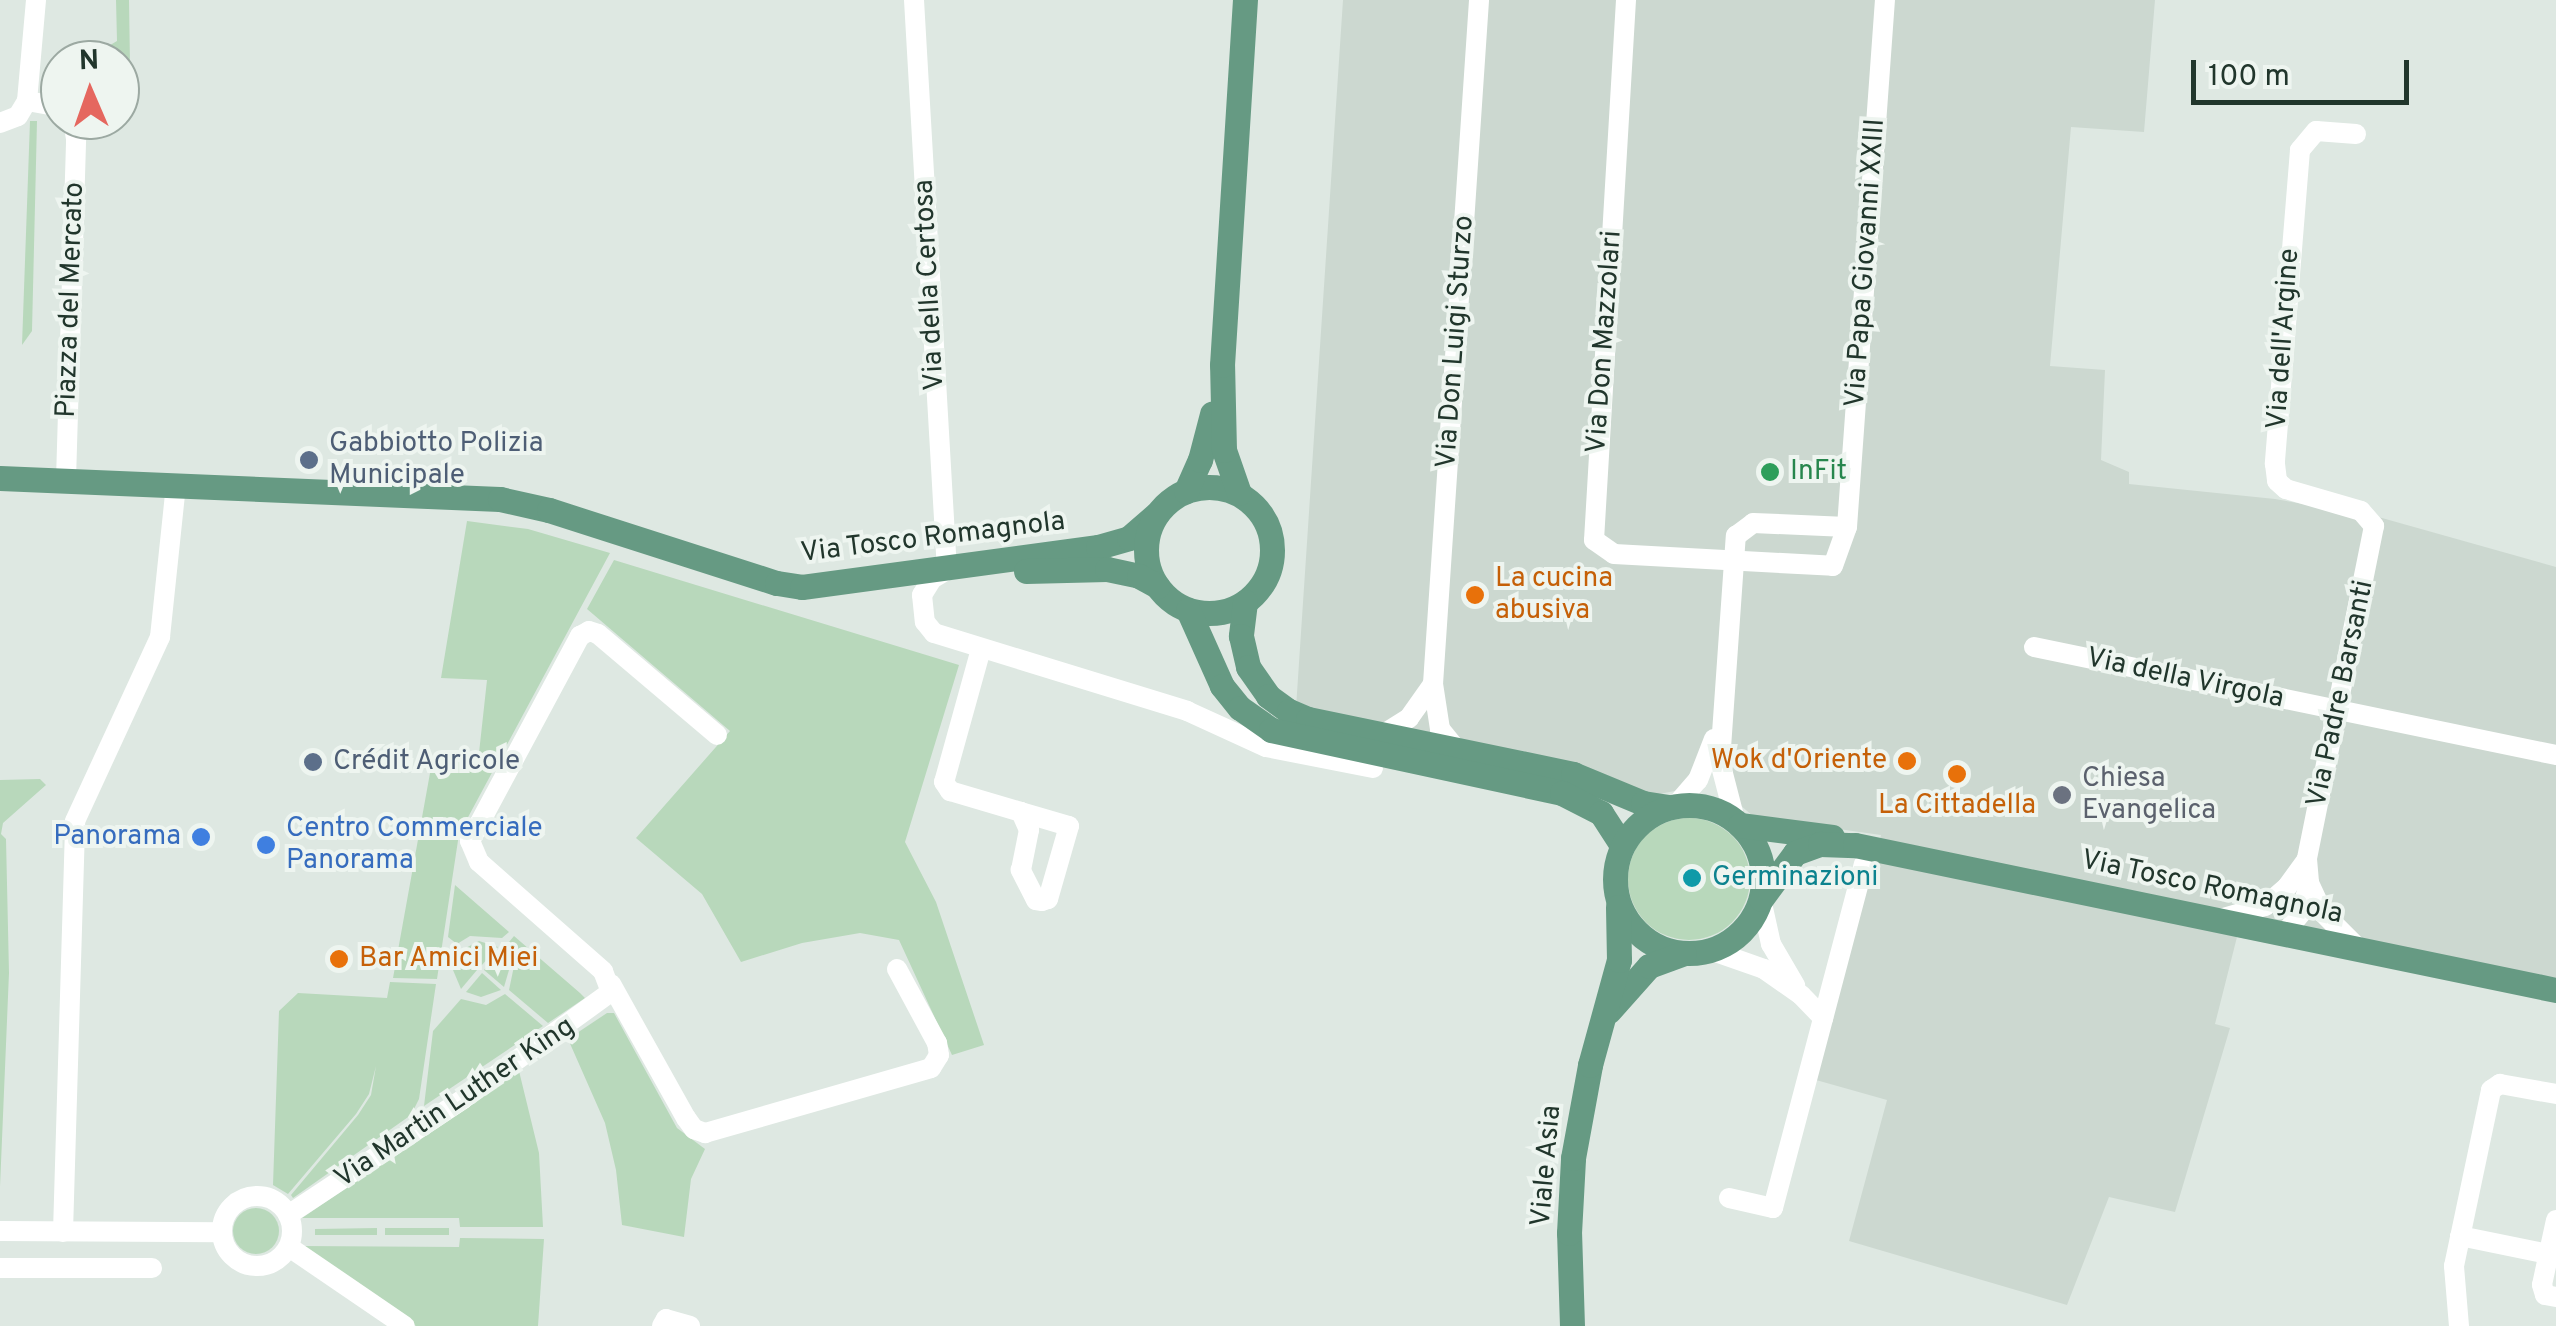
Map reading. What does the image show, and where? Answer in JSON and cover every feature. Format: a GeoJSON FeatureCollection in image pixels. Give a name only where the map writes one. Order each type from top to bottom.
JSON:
{"type":"FeatureCollection","features":[{"type":"Feature","properties":{"kind":"main road"},"geometry":{"type":"LineString","coordinates":[[1239,493],[1224,450],[1222,365],[1245,0]]}},
{"type":"Feature","properties":{"kind":"main road"},"geometry":{"type":"LineString","coordinates":[[1157,586],[1146,550],[1156,514],[1186,490],[1207,441],[1222,365]]}},
{"type":"Feature","properties":{"kind":"main road","name":"Via Tosco Romagnola"},"geometry":{"type":"LineString","coordinates":[[0,478],[500,499],[549,510],[791,586],[947,570],[967,562],[1121,541],[1156,514]]}},
{"type":"Feature","properties":{"kind":"main road"},"geometry":{"type":"LineString","coordinates":[[1186,490],[1213,486],[1239,493],[1263,515],[1273,546],[1266,578],[1246,602],[1218,613],[1188,610]]}},
{"type":"Feature","properties":{"kind":"main road"},"geometry":{"type":"LineString","coordinates":[[947,570],[975,574],[1107,569],[1139,576],[1188,610],[1222,686],[1240,708],[1271,730],[1562,793],[1601,813],[1622,845]]}},
{"type":"Feature","properties":{"kind":"main road"},"geometry":{"type":"LineString","coordinates":[[1246,602],[1242,646],[1253,676],[1268,696],[1308,719],[1573,774],[1643,803],[1713,808],[1737,822],[1759,854],[1761,898],[1742,931],[1697,952],[1649,966],[1606,1014]]}},
{"type":"Feature","properties":{"kind":"main road"},"geometry":{"type":"LineString","coordinates":[[1673,806],[1642,821],[1622,845],[1615,868],[1618,902],[1638,934],[1660,948],[1697,952]]}},
{"type":"Feature","properties":{"kind":"main road","name":"Via Tosco Romagnola"},"geometry":{"type":"LineString","coordinates":[[1737,822],[1827,835],[1860,854]]}},
{"type":"Feature","properties":{"kind":"main road","name":"Via Tosco Romagnola"},"geometry":{"type":"LineString","coordinates":[[1761,898],[1795,853],[1820,844],[2212,918],[2556,990]]}},
{"type":"Feature","properties":{"kind":"main road","name":"Viale Asia"},"geometry":{"type":"LineString","coordinates":[[1572,1326],[1569,1234],[1574,1158],[1587,1076],[1620,950],[1618,902]]}},
{"type":"Feature","properties":{"kind":"street"},"geometry":{"type":"LineString","coordinates":[[0,123],[18,116],[26,101],[36,0]]}},
{"type":"Feature","properties":{"kind":"street","name":"Via della Certosa"},"geometry":{"type":"LineString","coordinates":[[914,0],[947,570]]}},
{"type":"Feature","properties":{"kind":"street","name":"Via Don Luigi Sturzo"},"geometry":{"type":"LineString","coordinates":[[1458,750],[1440,728],[1433,684],[1479,0]]}},
{"type":"Feature","properties":{"kind":"street","name":"Via Don Mazzolari"},"geometry":{"type":"LineString","coordinates":[[1626,0],[1594,540],[1614,554],[1732,559]]}},
{"type":"Feature","properties":{"kind":"street","name":"Via Papa Giovanni XXIII"},"geometry":{"type":"LineString","coordinates":[[1847,527],[1885,0]]}},
{"type":"Feature","properties":{"kind":"street"},"geometry":{"type":"LineString","coordinates":[[26,101],[40,103]]}},
{"type":"Feature","properties":{"kind":"street","name":"Via dell'Argine"},"geometry":{"type":"LineString","coordinates":[[2356,134],[2316,131],[2300,150],[2276,474],[2290,492],[2365,513],[2374,529]]}},
{"type":"Feature","properties":{"kind":"street","name":"Piazza del Mercato"},"geometry":{"type":"LineString","coordinates":[[66,480],[76,140]]}},
{"type":"Feature","properties":{"kind":"street"},"geometry":{"type":"LineString","coordinates":[[63,1232],[73,840],[86,790],[160,638],[176,486]]}},
{"type":"Feature","properties":{"kind":"street"},"geometry":{"type":"LineString","coordinates":[[1732,559],[1832,566],[1847,527],[1748,524],[1736,536],[1732,559],[1721,718],[1721,781],[1737,822]]}},
{"type":"Feature","properties":{"kind":"street","name":"Via Padre Barsanti"},"geometry":{"type":"LineString","coordinates":[[2286,933],[2301,913],[2309,883],[2307,859],[2374,529]]}},
{"type":"Feature","properties":{"kind":"street"},"geometry":{"type":"LineString","coordinates":[[947,570],[925,589],[923,618],[934,633],[1187,710],[1266,747],[1373,768]]}},
{"type":"Feature","properties":{"kind":"street"},"geometry":{"type":"LineString","coordinates":[[718,735],[598,634],[585,632],[471,832],[470,845],[479,862],[597,966],[686,1118],[694,1129],[705,1133],[930,1068],[938,1060],[936,1043],[897,969]]}},
{"type":"Feature","properties":{"kind":"street","name":"Via della Virgola"},"geometry":{"type":"LineString","coordinates":[[2034,648],[2556,755]]}},
{"type":"Feature","properties":{"kind":"street"},"geometry":{"type":"LineString","coordinates":[[981,649],[945,786],[1021,812]]}},
{"type":"Feature","properties":{"kind":"street"},"geometry":{"type":"LineString","coordinates":[[1382,735],[1409,718],[1433,684]]}},
{"type":"Feature","properties":{"kind":"street"},"geometry":{"type":"LineString","coordinates":[[1673,806],[1704,768],[1721,718]]}},
{"type":"Feature","properties":{"kind":"street"},"geometry":{"type":"LineString","coordinates":[[1729,1198],[1774,1208],[1824,1018],[1860,854]]}},
{"type":"Feature","properties":{"kind":"street","name":"Via Padre Barsanti"},"geometry":{"type":"LineString","coordinates":[[2212,918],[2252,913],[2282,892],[2307,859]]}},
{"type":"Feature","properties":{"kind":"street","name":"Via Padre Barsanti"},"geometry":{"type":"LineString","coordinates":[[2309,883],[2323,913],[2360,949]]}},
{"type":"Feature","properties":{"kind":"street"},"geometry":{"type":"LineString","coordinates":[[2282,892],[2279,906],[2286,933]]}},
{"type":"Feature","properties":{"kind":"street"},"geometry":{"type":"LineString","coordinates":[[1761,898],[1771,944],[1801,995]]}},
{"type":"Feature","properties":{"kind":"street"},"geometry":{"type":"LineString","coordinates":[[1697,952],[1748,960],[1801,995],[1824,1018]]}},
{"type":"Feature","properties":{"kind":"street","name":"Via Martin Luther King"},"geometry":{"type":"LineString","coordinates":[[288,1215],[600,1003],[611,992],[611,984]]}},
{"type":"Feature","properties":{"kind":"street"},"geometry":{"type":"LineString","coordinates":[[2458,1326],[2452,1282],[2494,1086],[2504,1084],[2556,1094]]}},
{"type":"Feature","properties":{"kind":"street"},"geometry":{"type":"LineString","coordinates":[[252,1196],[270,1198],[288,1215],[292,1228],[289,1247],[273,1263],[252,1266],[229,1253],[222,1232],[232,1206],[252,1196]]}},
{"type":"Feature","properties":{"kind":"street"},"geometry":{"type":"LineString","coordinates":[[2556,1220],[2542,1288],[2545,1295],[2556,1297]]}},
{"type":"Feature","properties":{"kind":"street"},"geometry":{"type":"LineString","coordinates":[[0,1231],[222,1232]]}},
{"type":"Feature","properties":{"kind":"street"},"geometry":{"type":"LineString","coordinates":[[2460,1236],[2548,1254]]}},
{"type":"Feature","properties":{"kind":"street"},"geometry":{"type":"LineString","coordinates":[[289,1247],[404,1326]]}},
{"type":"Feature","properties":{"kind":"street"},"geometry":{"type":"LineString","coordinates":[[0,1268],[152,1268]]}},
{"type":"Feature","properties":{"kind":"street"},"geometry":{"type":"LineString","coordinates":[[664,1322],[690,1326]]}},
{"type":"Feature","properties":{"kind":"shaded area"},"geometry":{"type":"Polygon","coordinates":[[[1343,0],[2155,0],[2144,132],[2071,127],[2050,366],[2105,370],[2101,460],[2129,472],[2129,484],[2275,499],[2382,518],[2556,567],[2556,1000],[2237,937],[2215,1024],[2230,1028],[2175,1212],[2109,1197],[2067,1305],[1849,1241],[1887,1100],[1816,1080],[1881,835],[1754,817],[1739,804],[1714,751],[1680,790],[1654,795],[1296,708],[1343,0]]]}},
{"type":"Feature","properties":{"kind":"green space"},"geometry":{"type":"Polygon","coordinates":[[[116,0],[129,0],[130,40],[117,40],[116,0]]]}},
{"type":"Feature","properties":{"kind":"green space"},"geometry":{"type":"Polygon","coordinates":[[[30,121],[37,121],[32,331],[22,345],[30,121]]]}},
{"type":"Feature","properties":{"kind":"green space"},"geometry":{"type":"Polygon","coordinates":[[[467,521],[528,529],[610,553],[459,834],[437,979],[393,978],[432,762],[478,762],[487,680],[441,678],[467,521]]]}},
{"type":"Feature","properties":{"kind":"green space"},"geometry":{"type":"Polygon","coordinates":[[[614,560],[959,665],[905,842],[936,902],[984,1045],[952,1055],[899,940],[860,933],[802,943],[741,962],[702,894],[636,838],[730,731],[587,609],[614,560]]]}},
{"type":"Feature","properties":{"kind":"green space"},"geometry":{"type":"Polygon","coordinates":[[[40,779],[46,785],[3,823],[1,834],[6,839],[9,973],[0,1187],[0,780],[40,779]]]}},
{"type":"Feature","properties":{"kind":"green space"},"geometry":{"type":"Polygon","coordinates":[[[1689,818],[1713,822],[1732,836],[1746,855],[1750,879],[1746,903],[1732,922],[1713,936],[1689,940],[1665,936],[1646,922],[1632,903],[1628,879],[1632,855],[1646,836],[1665,822],[1689,818]]]}},
{"type":"Feature","properties":{"kind":"green space"},"geometry":{"type":"Polygon","coordinates":[[[455,885],[509,932],[502,938],[470,936],[457,944],[448,937],[455,885]]]}},
{"type":"Feature","properties":{"kind":"green space"},"geometry":{"type":"Polygon","coordinates":[[[514,936],[585,998],[548,1023],[509,990],[514,966],[504,948],[514,936]]]}},
{"type":"Feature","properties":{"kind":"green space"},"geometry":{"type":"Polygon","coordinates":[[[479,941],[498,947],[481,966],[462,950],[479,941]]]}},
{"type":"Feature","properties":{"kind":"green space"},"geometry":{"type":"Polygon","coordinates":[[[501,951],[509,970],[504,987],[484,970],[501,951]]]}},
{"type":"Feature","properties":{"kind":"green space"},"geometry":{"type":"Polygon","coordinates":[[[459,953],[477,970],[461,989],[453,970],[459,953]]]}},
{"type":"Feature","properties":{"kind":"green space"},"geometry":{"type":"Polygon","coordinates":[[[482,973],[501,990],[481,997],[466,992],[482,973]]]}},
{"type":"Feature","properties":{"kind":"green space"},"geometry":{"type":"Polygon","coordinates":[[[390,982],[436,984],[419,1099],[411,1115],[293,1198],[291,1195],[358,1115],[371,1095],[376,1066],[369,1094],[356,1114],[288,1194],[273,1185],[279,1011],[298,993],[387,998],[390,982]]]}},
{"type":"Feature","properties":{"kind":"green space"},"geometry":{"type":"Polygon","coordinates":[[[505,994],[543,1026],[424,1106],[433,1031],[461,999],[486,1005],[505,994]]]}},
{"type":"Feature","properties":{"kind":"green space"},"geometry":{"type":"Polygon","coordinates":[[[607,1013],[614,1013],[677,1128],[705,1149],[691,1179],[684,1237],[622,1225],[616,1170],[605,1123],[568,1039],[607,1013]]]}},
{"type":"Feature","properties":{"kind":"green space"},"geometry":{"type":"Polygon","coordinates":[[[519,1071],[539,1153],[543,1227],[460,1227],[459,1218],[302,1218],[519,1071]]]}},
{"type":"Feature","properties":{"kind":"green space"},"geometry":{"type":"Polygon","coordinates":[[[256,1208],[272,1215],[279,1231],[272,1247],[256,1254],[240,1247],[233,1231],[240,1215],[256,1208]]]}},
{"type":"Feature","properties":{"kind":"green space"},"geometry":{"type":"Polygon","coordinates":[[[377,1228],[377,1235],[315,1235],[315,1229],[377,1228]]]}},
{"type":"Feature","properties":{"kind":"green space"},"geometry":{"type":"Polygon","coordinates":[[[385,1228],[449,1228],[449,1235],[385,1235],[385,1228]]]}},
{"type":"Feature","properties":{"kind":"green space"},"geometry":{"type":"Polygon","coordinates":[[[460,1238],[544,1239],[538,1326],[416,1326],[302,1246],[459,1247],[460,1238]]]}},
{"type":"Feature","properties":{"kind":"place","name":"Gabbiotto Polizia Municipale"},"geometry":{"type":"Point","coordinates":[309,460]}},
{"type":"Feature","properties":{"kind":"place","name":"InFit"},"geometry":{"type":"Point","coordinates":[1770,472]}},
{"type":"Feature","properties":{"kind":"place","name":"La cucina abusiva"},"geometry":{"type":"Point","coordinates":[1475,595]}},
{"type":"Feature","properties":{"kind":"place","name":"Wok d'Oriente"},"geometry":{"type":"Point","coordinates":[1907,761]}},
{"type":"Feature","properties":{"kind":"place","name":"Crédit Agricole"},"geometry":{"type":"Point","coordinates":[313,762]}},
{"type":"Feature","properties":{"kind":"place","name":"La Cittadella"},"geometry":{"type":"Point","coordinates":[1957,774]}},
{"type":"Feature","properties":{"kind":"place","name":"Chiesa Evangelica"},"geometry":{"type":"Point","coordinates":[2062,795]}},
{"type":"Feature","properties":{"kind":"place","name":"Panorama"},"geometry":{"type":"Point","coordinates":[201,837]}},
{"type":"Feature","properties":{"kind":"place","name":"Centro Commerciale Panorama"},"geometry":{"type":"Point","coordinates":[266,845]}},
{"type":"Feature","properties":{"kind":"place","name":"Germinazioni"},"geometry":{"type":"Point","coordinates":[1692,878]}},
{"type":"Feature","properties":{"kind":"place","name":"Bar Amici Miei"},"geometry":{"type":"Point","coordinates":[339,959]}}]}
